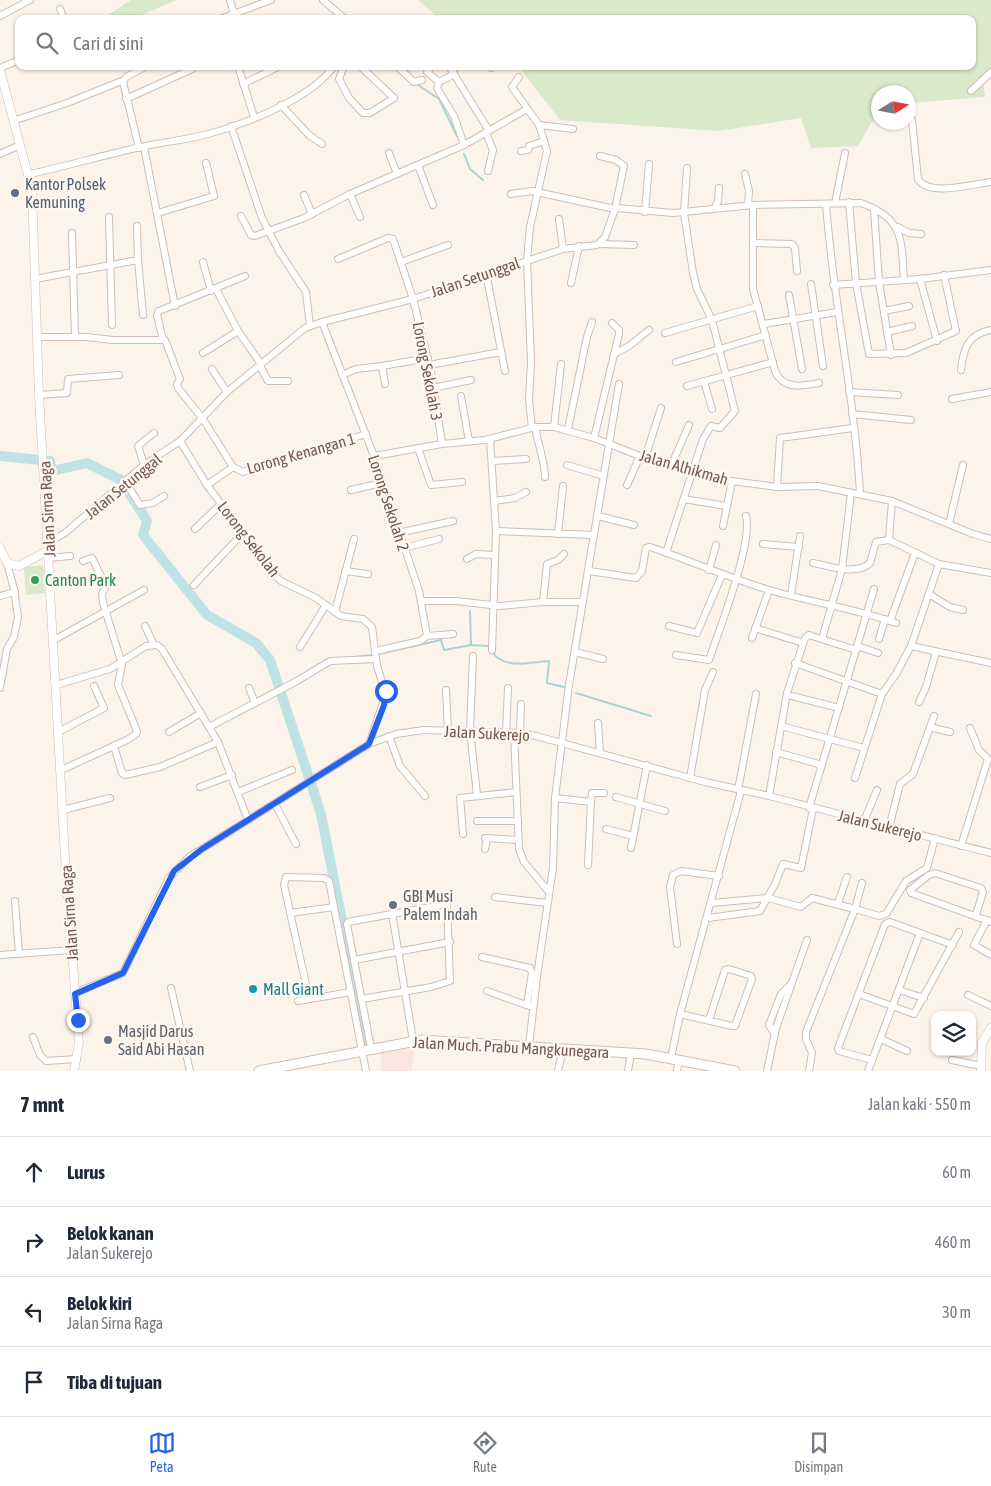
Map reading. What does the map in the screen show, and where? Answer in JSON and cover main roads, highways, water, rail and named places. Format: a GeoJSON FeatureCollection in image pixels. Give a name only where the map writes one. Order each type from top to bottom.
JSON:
{"type":"FeatureCollection","features":[{"type":"Feature","properties":{"kind":"main road","name":"Jalan Much. Prabu Mangkunegara"},"geometry":{"type":"LineString","coordinates":[[259,1071],[289,1069],[361,1050],[413,1041],[529,1045],[631,1053],[675,1059],[732,1071]]}},
{"type":"Feature","properties":{"kind":"waterway"},"geometry":{"type":"LineString","coordinates":[[415,83],[439,99],[457,136]]}},
{"type":"Feature","properties":{"kind":"waterway"},"geometry":{"type":"LineString","coordinates":[[464,154],[470,169],[483,180]]}},
{"type":"Feature","properties":{"kind":"waterway"},"geometry":{"type":"LineString","coordinates":[[0,456],[50,461],[52,471],[87,463],[121,480],[147,521],[143,535],[207,615],[256,643],[270,660],[321,814],[367,1048]]}},
{"type":"Feature","properties":{"kind":"waterway"},"geometry":{"type":"LineString","coordinates":[[470,611],[471,645]]}},
{"type":"Feature","properties":{"kind":"waterway"},"geometry":{"type":"LineString","coordinates":[[378,654],[441,640],[444,650],[471,645],[488,646],[490,649]]}},
{"type":"Feature","properties":{"kind":"waterway"},"geometry":{"type":"LineString","coordinates":[[492,652],[497,658],[511,663],[549,661],[547,683],[564,687]]}},
{"type":"Feature","properties":{"kind":"waterway"},"geometry":{"type":"LineString","coordinates":[[355,657],[373,655]]}},
{"type":"Feature","properties":{"kind":"waterway"},"geometry":{"type":"LineString","coordinates":[[311,669],[326,660]]}},
{"type":"Feature","properties":{"kind":"waterway"},"geometry":{"type":"LineString","coordinates":[[576,693],[651,716]]}},
{"type":"Feature","properties":{"kind":"place","name":"Kantor Polsek Kemuning"},"geometry":{"type":"Point","coordinates":[15,193]}},
{"type":"Feature","properties":{"kind":"place","name":"Canton Park"},"geometry":{"type":"Point","coordinates":[35,580]}},
{"type":"Feature","properties":{"kind":"place","name":"GBI Musi Palem Indah"},"geometry":{"type":"Point","coordinates":[393,905]}},
{"type":"Feature","properties":{"kind":"place","name":"Mall Giant"},"geometry":{"type":"Point","coordinates":[253,989]}},
{"type":"Feature","properties":{"kind":"place","name":"Masjid Darus Said Abi Hasan"},"geometry":{"type":"Point","coordinates":[108,1040]}}]}
